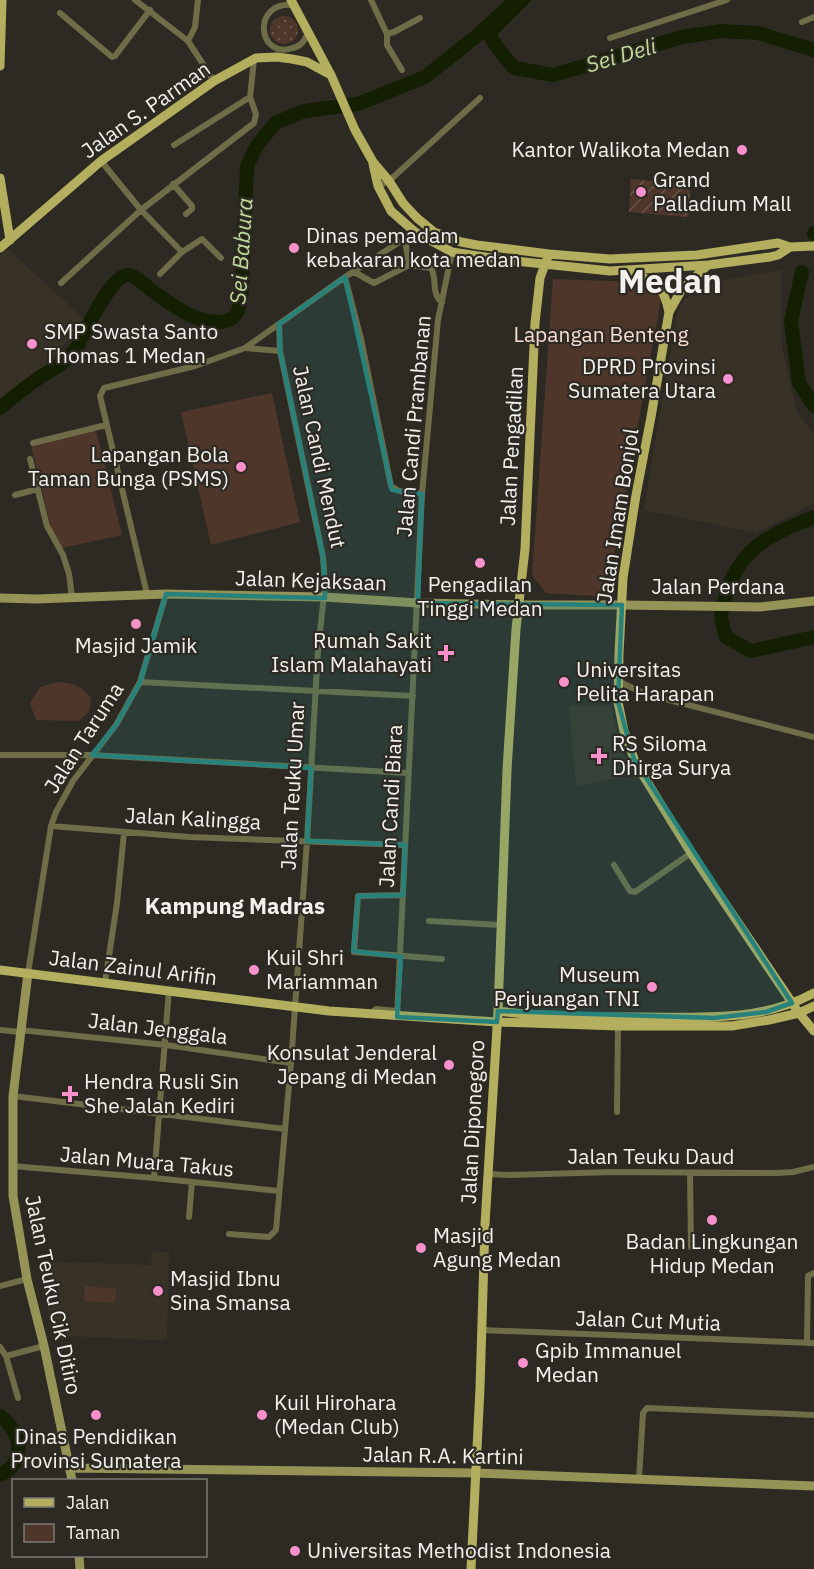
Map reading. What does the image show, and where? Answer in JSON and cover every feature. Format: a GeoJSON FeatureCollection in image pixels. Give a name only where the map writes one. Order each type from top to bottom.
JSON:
{"type":"FeatureCollection","features":[{"type":"Feature","properties":{"kind":"main road"},"geometry":{"type":"LineString","coordinates":[[0,66],[2,0]]}},
{"type":"Feature","properties":{"kind":"main road"},"geometry":{"type":"LineString","coordinates":[[293,3],[309,30],[355,130],[373,162],[403,203],[434,232],[461,242],[549,254],[627,259],[697,255],[778,243],[794,248]]}},
{"type":"Feature","properties":{"kind":"main road","name":"Jalan S. Parman"},"geometry":{"type":"LineString","coordinates":[[0,248],[101,161],[214,81],[254,60],[267,57],[307,62],[331,75]]}},
{"type":"Feature","properties":{"kind":"main road"},"geometry":{"type":"LineString","coordinates":[[373,162],[378,186],[392,211],[415,232],[452,252],[545,264],[628,270],[708,265],[770,257],[794,248],[814,246]]}},
{"type":"Feature","properties":{"kind":"main road"},"geometry":{"type":"LineString","coordinates":[[0,178],[10,240]]}},
{"type":"Feature","properties":{"kind":"main road","name":"Jalan Pengadilan"},"geometry":{"type":"LineString","coordinates":[[519,605],[525,549],[536,323],[540,278],[549,254]]}},
{"type":"Feature","properties":{"kind":"main road"},"geometry":{"type":"LineString","coordinates":[[627,259],[628,270]]}},
{"type":"Feature","properties":{"kind":"main road","name":"Jalan Imam Bonjol"},"geometry":{"type":"LineString","coordinates":[[708,265],[682,289],[669,312],[623,578],[618,702],[624,731],[634,759],[691,853],[792,1003],[814,1031]]}},
{"type":"Feature","properties":{"kind":"main road"},"geometry":{"type":"LineString","coordinates":[[628,270],[653,282],[663,290],[669,312]]}},
{"type":"Feature","properties":{"kind":"main road","name":"Jalan Diponegoro"},"geometry":{"type":"LineString","coordinates":[[471,1569],[488,1174],[498,1011],[507,770],[519,605]]}},
{"type":"Feature","properties":{"kind":"main road","name":"Jalan Zainul Arifin"},"geometry":{"type":"LineString","coordinates":[[0,970],[369,1015],[397,1014],[497,1022],[618,1026],[636,1021],[731,1017],[766,1012],[814,993]]}},
{"type":"Feature","properties":{"kind":"main road","name":"Jalan Zainul Arifin"},"geometry":{"type":"LineString","coordinates":[[498,1011],[732,1026],[799,1013],[814,1006]]}},
{"type":"Feature","properties":{"kind":"street"},"geometry":{"type":"LineString","coordinates":[[135,0],[188,41],[214,81]]}},
{"type":"Feature","properties":{"kind":"street"},"geometry":{"type":"LineString","coordinates":[[188,41],[195,27],[198,0]]}},
{"type":"Feature","properties":{"kind":"street"},"geometry":{"type":"LineString","coordinates":[[269,0],[273,8]]}},
{"type":"Feature","properties":{"kind":"street"},"geometry":{"type":"LineString","coordinates":[[371,0],[387,34],[387,45],[402,70]]}},
{"type":"Feature","properties":{"kind":"street"},"geometry":{"type":"LineString","coordinates":[[610,38],[728,0]]}},
{"type":"Feature","properties":{"kind":"street"},"geometry":{"type":"LineString","coordinates":[[267,57],[264,22],[273,8],[293,3]]}},
{"type":"Feature","properties":{"kind":"street"},"geometry":{"type":"LineString","coordinates":[[60,13],[112,57],[150,10]]}},
{"type":"Feature","properties":{"kind":"street"},"geometry":{"type":"LineString","coordinates":[[802,22],[814,17]]}},
{"type":"Feature","properties":{"kind":"street"},"geometry":{"type":"LineString","coordinates":[[387,34],[420,18]]}},
{"type":"Feature","properties":{"kind":"street"},"geometry":{"type":"LineString","coordinates":[[266,39],[277,48],[290,49],[303,43],[309,30]]}},
{"type":"Feature","properties":{"kind":"street"},"geometry":{"type":"LineString","coordinates":[[61,283],[141,210],[254,123],[256,114],[250,97],[254,60]]}},
{"type":"Feature","properties":{"kind":"street"},"geometry":{"type":"LineString","coordinates":[[174,145],[250,97]]}},
{"type":"Feature","properties":{"kind":"street"},"geometry":{"type":"LineString","coordinates":[[378,186],[389,181],[480,98]]}},
{"type":"Feature","properties":{"kind":"street"},"geometry":{"type":"LineString","coordinates":[[101,161],[141,210],[182,252]]}},
{"type":"Feature","properties":{"kind":"street"},"geometry":{"type":"LineString","coordinates":[[173,184],[192,206],[186,214]]}},
{"type":"Feature","properties":{"kind":"street"},"geometry":{"type":"LineString","coordinates":[[147,594],[106,425],[100,396],[104,388],[195,366],[245,348],[345,277],[415,232]]}},
{"type":"Feature","properties":{"kind":"street"},"geometry":{"type":"LineString","coordinates":[[160,274],[182,252],[203,239],[221,258]]}},
{"type":"Feature","properties":{"kind":"street"},"geometry":{"type":"LineString","coordinates":[[405,240],[409,265]]}},
{"type":"Feature","properties":{"kind":"street","name":"Jalan Candi Prambanan"},"geometry":{"type":"LineString","coordinates":[[418,603],[422,494],[437,334],[452,252]]}},
{"type":"Feature","properties":{"kind":"street"},"geometry":{"type":"LineString","coordinates":[[354,272],[374,283],[409,265],[431,268],[435,294],[442,303]]}},
{"type":"Feature","properties":{"kind":"street"},"geometry":{"type":"LineString","coordinates":[[345,277],[361,339],[391,486],[399,491],[422,494]]}},
{"type":"Feature","properties":{"kind":"street","name":"Jalan Candi Mendut"},"geometry":{"type":"LineString","coordinates":[[279,324],[280,351],[323,557],[324,597]]}},
{"type":"Feature","properties":{"kind":"street"},"geometry":{"type":"LineString","coordinates":[[245,348],[280,351]]}},
{"type":"Feature","properties":{"kind":"street"},"geometry":{"type":"LineString","coordinates":[[33,443],[106,425]]}},
{"type":"Feature","properties":{"kind":"street"},"geometry":{"type":"LineString","coordinates":[[30,459],[47,526],[63,555],[69,574],[72,597]]}},
{"type":"Feature","properties":{"kind":"street"},"geometry":{"type":"LineString","coordinates":[[15,495],[38,489]]}},
{"type":"Feature","properties":{"kind":"street","name":"Jalan Kejaksaan"},"geometry":{"type":"LineString","coordinates":[[0,598],[166,594],[324,597],[418,603],[622,605]]}},
{"type":"Feature","properties":{"kind":"street","name":"Jalan Taruma"},"geometry":{"type":"LineString","coordinates":[[28,973],[51,826],[56,812],[73,781],[116,725],[140,682],[166,594]]}},
{"type":"Feature","properties":{"kind":"street","name":"Jalan Teuku Umar"},"geometry":{"type":"LineString","coordinates":[[229,1234],[269,1237],[276,1230],[291,1063],[315,690],[324,597]]}},
{"type":"Feature","properties":{"kind":"street","name":"Jalan Perdana"},"geometry":{"type":"LineString","coordinates":[[622,605],[760,607],[814,601]]}},
{"type":"Feature","properties":{"kind":"street","name":"Jalan Candi Biara"},"geometry":{"type":"LineString","coordinates":[[397,1014],[418,603]]}},
{"type":"Feature","properties":{"kind":"street"},"geometry":{"type":"LineString","coordinates":[[618,681],[645,694],[814,737]]}},
{"type":"Feature","properties":{"kind":"street"},"geometry":{"type":"LineString","coordinates":[[140,682],[413,696]]}},
{"type":"Feature","properties":{"kind":"street"},"geometry":{"type":"LineString","coordinates":[[0,755],[93,755],[408,773]]}},
{"type":"Feature","properties":{"kind":"street","name":"Jalan Kalingga"},"geometry":{"type":"LineString","coordinates":[[51,826],[124,833],[405,845]]}},
{"type":"Feature","properties":{"kind":"street"},"geometry":{"type":"LineString","coordinates":[[105,982],[117,903],[124,833]]}},
{"type":"Feature","properties":{"kind":"street"},"geometry":{"type":"LineString","coordinates":[[614,865],[630,891],[633,892],[691,853]]}},
{"type":"Feature","properties":{"kind":"street"},"geometry":{"type":"LineString","coordinates":[[403,895],[358,896],[353,951],[358,954],[442,959]]}},
{"type":"Feature","properties":{"kind":"street"},"geometry":{"type":"LineString","coordinates":[[429,921],[501,925]]}},
{"type":"Feature","properties":{"kind":"street","name":"Jalan Teuku Cik Ditiro"},"geometry":{"type":"LineString","coordinates":[[28,973],[14,1096],[13,1196],[27,1279],[44,1346],[72,1479]]}},
{"type":"Feature","properties":{"kind":"street"},"geometry":{"type":"LineString","coordinates":[[154,1178],[169,990]]}},
{"type":"Feature","properties":{"kind":"street"},"geometry":{"type":"LineString","coordinates":[[617,1112],[618,1026]]}},
{"type":"Feature","properties":{"kind":"street","name":"Jalan Jenggala"},"geometry":{"type":"LineString","coordinates":[[0,1030],[166,1045],[291,1063]]}},
{"type":"Feature","properties":{"kind":"street"},"geometry":{"type":"LineString","coordinates":[[14,1096],[285,1129]]}},
{"type":"Feature","properties":{"kind":"street","name":"Jalan Muara Takus"},"geometry":{"type":"LineString","coordinates":[[12,1166],[279,1191]]}},
{"type":"Feature","properties":{"kind":"street","name":"Jalan Teuku Daud"},"geometry":{"type":"LineString","coordinates":[[488,1174],[512,1176],[613,1172],[793,1172],[814,1167]]}},
{"type":"Feature","properties":{"kind":"street"},"geometry":{"type":"LineString","coordinates":[[690,1173],[691,1247]]}},
{"type":"Feature","properties":{"kind":"street"},"geometry":{"type":"LineString","coordinates":[[189,1217],[192,1182]]}},
{"type":"Feature","properties":{"kind":"street"},"geometry":{"type":"LineString","coordinates":[[810,1343],[808,1276],[814,1273]]}},
{"type":"Feature","properties":{"kind":"street"},"geometry":{"type":"LineString","coordinates":[[0,1286],[27,1279]]}},
{"type":"Feature","properties":{"kind":"street","name":"Jalan Cut Mutia"},"geometry":{"type":"LineString","coordinates":[[481,1330],[810,1343]]}},
{"type":"Feature","properties":{"kind":"street"},"geometry":{"type":"LineString","coordinates":[[6,1356],[44,1346]]}},
{"type":"Feature","properties":{"kind":"street"},"geometry":{"type":"LineString","coordinates":[[0,1347],[6,1356],[18,1398]]}},
{"type":"Feature","properties":{"kind":"street"},"geometry":{"type":"LineString","coordinates":[[639,1479],[643,1413],[647,1408],[814,1415]]}},
{"type":"Feature","properties":{"kind":"street","name":"Jalan R.A. Kartini"},"geometry":{"type":"LineString","coordinates":[[70,1468],[476,1473],[814,1486]]}},
{"type":"Feature","properties":{"kind":"highlighted area"},"geometry":{"type":"Polygon","coordinates":[[[345,277],[392,490],[422,494],[418,603],[622,605],[618,702],[634,759],[792,1003],[766,1012],[714,1018],[498,1011],[497,1022],[397,1017],[401,957],[353,951],[358,896],[403,895],[405,845],[307,841],[311,768],[92,755],[116,725],[140,682],[166,594],[325,598],[323,557],[280,351],[279,324],[345,277]]]}},
{"type":"Feature","properties":{"kind":"shaded area"},"geometry":{"type":"Polygon","coordinates":[[[506,0],[532,0],[491,41],[477,26],[506,0]]]}},
{"type":"Feature","properties":{"kind":"shaded area","name":"SMP Swasta Santo Thomas 1 Medan"},"geometry":{"type":"Polygon","coordinates":[[[8,249],[85,320],[45,368],[0,403],[0,256],[8,249]]]}},
{"type":"Feature","properties":{"kind":"shaded area","name":"DPRD Provinsi Sumatera Utara"},"geometry":{"type":"Polygon","coordinates":[[[781,270],[782,347],[797,412],[814,435],[814,503],[756,533],[644,510],[676,318],[680,307],[685,299],[720,280],[781,270]]]}},
{"type":"Feature","properties":{"kind":"shaded area","name":"RS Siloma Dhirga Surya"},"geometry":{"type":"Polygon","coordinates":[[[569,705],[611,706],[629,773],[618,778],[576,787],[569,705]]]}},
{"type":"Feature","properties":{"kind":"shaded area"},"geometry":{"type":"Polygon","coordinates":[[[152,1251],[169,1252],[167,1341],[53,1335],[38,1261],[151,1265],[152,1251]]]}},
{"type":"Feature","properties":{"kind":"green space"},"geometry":{"type":"Polygon","coordinates":[[[284,16],[294,20],[298,30],[294,40],[284,44],[274,40],[270,30],[274,20],[284,16]]]}},
{"type":"Feature","properties":{"kind":"green space"},"geometry":{"type":"Polygon","coordinates":[[[631,179],[691,185],[688,217],[629,212],[631,179]]]}},
{"type":"Feature","properties":{"kind":"green space","name":"Lapangan Benteng"},"geometry":{"type":"Polygon","coordinates":[[[553,279],[640,282],[662,293],[609,584],[596,596],[546,593],[532,575],[553,279]]]}},
{"type":"Feature","properties":{"kind":"green space","name":"Lapangan Bola Taman Bunga (PSMS)"},"geometry":{"type":"Polygon","coordinates":[[[272,393],[300,522],[211,545],[181,412],[272,393]]]}},
{"type":"Feature","properties":{"kind":"green space"},"geometry":{"type":"Polygon","coordinates":[[[96,430],[122,535],[62,548],[53,536],[31,445],[96,430]]]}},
{"type":"Feature","properties":{"kind":"green space"},"geometry":{"type":"Polygon","coordinates":[[[57,682],[76,686],[84,690],[91,698],[90,710],[79,721],[36,720],[30,703],[40,687],[57,682]]]}},
{"type":"Feature","properties":{"kind":"green space"},"geometry":{"type":"Polygon","coordinates":[[[85,1286],[116,1289],[115,1303],[84,1301],[85,1286]]]}},
{"type":"Feature","properties":{"kind":"waterway","name":"Sei Deli"},"geometry":{"type":"LineString","coordinates":[[516,0],[488,27],[489,33],[498,49],[514,68],[553,75],[682,37],[721,31],[758,33],[814,50]]}},
{"type":"Feature","properties":{"kind":"waterway","name":"Sei Babura"},"geometry":{"type":"LineString","coordinates":[[0,408],[72,353],[106,294],[114,284],[128,275],[190,315],[207,321],[229,320],[237,312],[242,288],[247,166],[256,147],[275,123],[304,111],[358,104],[425,77],[488,27]]}},
{"type":"Feature","properties":{"kind":"waterway","name":"Sei Deli"},"geometry":{"type":"LineString","coordinates":[[802,272],[791,321],[799,383],[814,406]]}},
{"type":"Feature","properties":{"kind":"waterway","name":"Sei Deli"},"geometry":{"type":"LineString","coordinates":[[814,517],[772,536],[750,553],[733,576],[721,614],[726,637],[751,651],[814,637]]}},
{"type":"Feature","properties":{"kind":"waterway","name":"Sei Babura"},"geometry":{"type":"LineString","coordinates":[[0,1416],[13,1430],[18,1446],[15,1462],[0,1475]]}},
{"type":"Feature","properties":{"kind":"place","name":"Kantor Walikota Medan"},"geometry":{"type":"Point","coordinates":[742,150]}},
{"type":"Feature","properties":{"kind":"place","name":"Grand Palladium Mall"},"geometry":{"type":"Point","coordinates":[641,192]}},
{"type":"Feature","properties":{"kind":"place","name":"Dinas pemadam kebakaran kota medan"},"geometry":{"type":"Point","coordinates":[294,248]}},
{"type":"Feature","properties":{"kind":"place","name":"SMP Swasta Santo Thomas 1 Medan"},"geometry":{"type":"Point","coordinates":[32,344]}},
{"type":"Feature","properties":{"kind":"place","name":"DPRD Provinsi Sumatera Utara"},"geometry":{"type":"Point","coordinates":[728,379]}},
{"type":"Feature","properties":{"kind":"place","name":"Lapangan Bola Taman Bunga (PSMS)"},"geometry":{"type":"Point","coordinates":[241,467]}},
{"type":"Feature","properties":{"kind":"place","name":"Pengadilan Tinggi Medan"},"geometry":{"type":"Point","coordinates":[480,563]}},
{"type":"Feature","properties":{"kind":"place","name":"Masjid Jamik"},"geometry":{"type":"Point","coordinates":[136,624]}},
{"type":"Feature","properties":{"kind":"place","name":"Rumah Sakit Islam Malahayati"},"geometry":{"type":"Point","coordinates":[446,653]}},
{"type":"Feature","properties":{"kind":"place","name":"Universitas Pelita Harapan"},"geometry":{"type":"Point","coordinates":[564,682]}},
{"type":"Feature","properties":{"kind":"place","name":"RS Siloma Dhirga Surya"},"geometry":{"type":"Point","coordinates":[599,756]}},
{"type":"Feature","properties":{"kind":"place","name":"Kuil Shri Mariamman"},"geometry":{"type":"Point","coordinates":[254,970]}},
{"type":"Feature","properties":{"kind":"place","name":"Museum Perjuangan TNI"},"geometry":{"type":"Point","coordinates":[652,987]}},
{"type":"Feature","properties":{"kind":"place","name":"Konsulat Jenderal Jepang di Medan"},"geometry":{"type":"Point","coordinates":[449,1065]}},
{"type":"Feature","properties":{"kind":"place","name":"Hendra Rusli Sin She Jalan Kediri"},"geometry":{"type":"Point","coordinates":[70,1094]}},
{"type":"Feature","properties":{"kind":"place","name":"Badan Lingkungan Hidup Medan"},"geometry":{"type":"Point","coordinates":[712,1220]}},
{"type":"Feature","properties":{"kind":"place","name":"Masjid Agung Medan"},"geometry":{"type":"Point","coordinates":[421,1248]}},
{"type":"Feature","properties":{"kind":"place","name":"Masjid Ibnu Sina Smansa"},"geometry":{"type":"Point","coordinates":[158,1291]}},
{"type":"Feature","properties":{"kind":"place","name":"Gpib Immanuel Medan"},"geometry":{"type":"Point","coordinates":[523,1363]}},
{"type":"Feature","properties":{"kind":"place","name":"Dinas Pendidikan Provinsi Sumatera"},"geometry":{"type":"Point","coordinates":[96,1415]}},
{"type":"Feature","properties":{"kind":"place","name":"Kuil Hirohara (Medan Club)"},"geometry":{"type":"Point","coordinates":[262,1415]}},
{"type":"Feature","properties":{"kind":"place","name":"Universitas Methodist Indonesia"},"geometry":{"type":"Point","coordinates":[295,1551]}},
{"type":"Feature","properties":{"kind":"district","name":"Medan"},"geometry":{"type":"Point","coordinates":[670,281]}},
{"type":"Feature","properties":{"kind":"district","name":"Kampung Madras"},"geometry":{"type":"Point","coordinates":[235,906]}}]}
